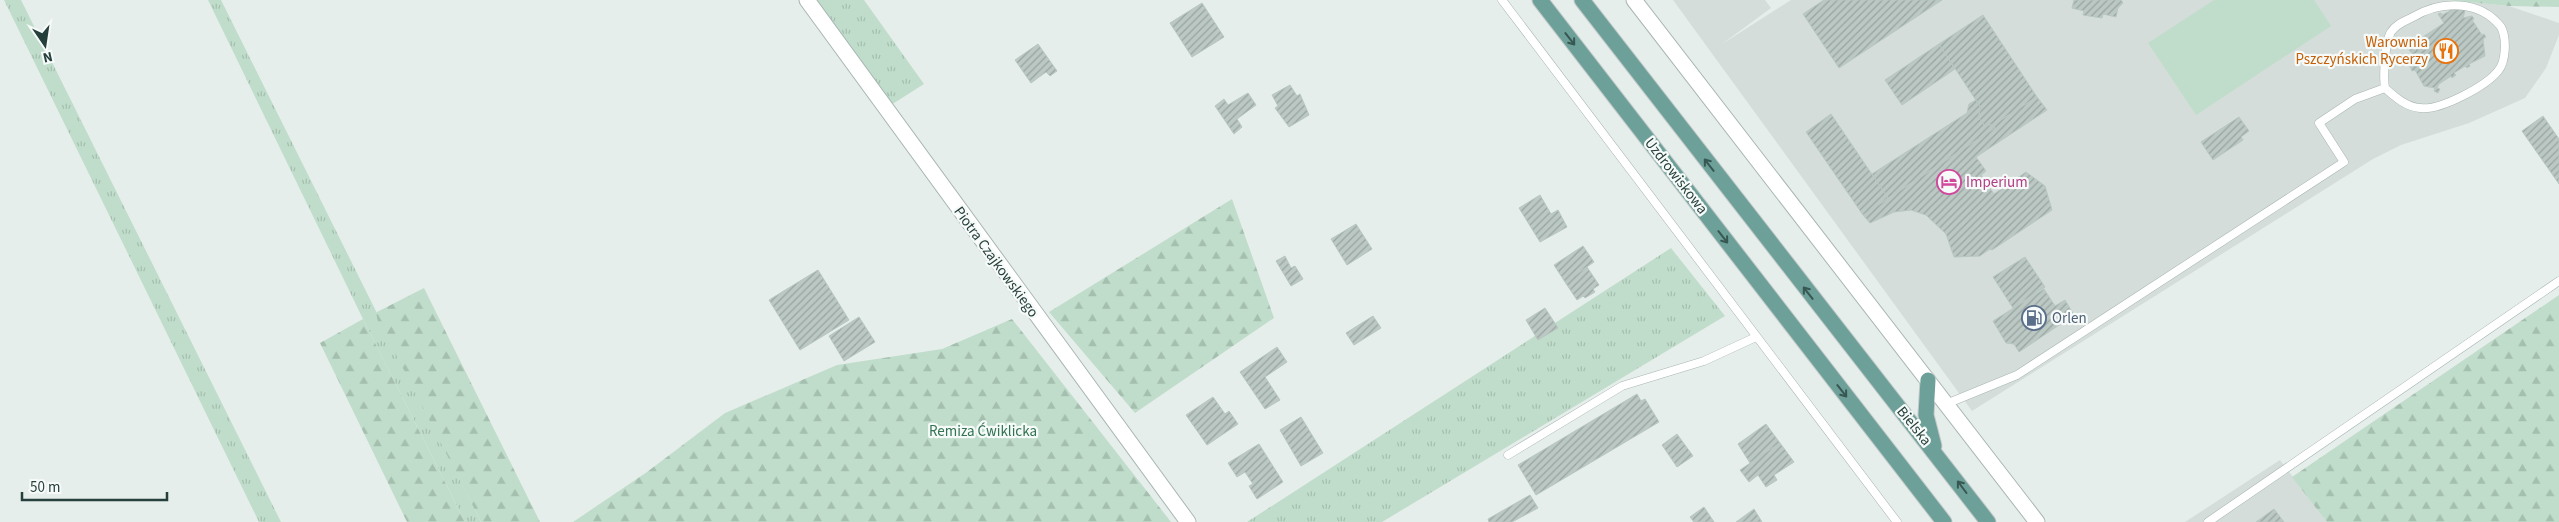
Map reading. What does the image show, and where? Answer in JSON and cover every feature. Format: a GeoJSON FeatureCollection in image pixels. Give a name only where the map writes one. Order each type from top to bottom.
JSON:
{"type":"FeatureCollection","features":[{"type":"Feature","properties":{"kind":"main road","name":"Uzdrowiskowa"},"geometry":{"type":"LineString","coordinates":[[1540,0],[1944,522]]}},
{"type":"Feature","properties":{"kind":"main road","name":"Bielska"},"geometry":{"type":"LineString","coordinates":[[1582,0],[1838,332],[1936,453],[1988,522]]}},
{"type":"Feature","properties":{"kind":"main road"},"geometry":{"type":"LineString","coordinates":[[1928,380],[1926,415],[1936,453]]}},
{"type":"Feature","properties":{"kind":"street","name":"Piotra Czajkowskiego"},"geometry":{"type":"LineString","coordinates":[[807,0],[1188,522]]}},
{"type":"Feature","properties":{"kind":"street"},"geometry":{"type":"LineString","coordinates":[[1634,0],[2037,522]]}},
{"type":"Feature","properties":{"kind":"lane"},"geometry":{"type":"LineString","coordinates":[[1502,0],[1897,522]]}},
{"type":"Feature","properties":{"kind":"lane"},"geometry":{"type":"LineString","coordinates":[[2466,3],[2480,8],[2501,28],[2504,56],[2498,71],[2465,96],[2441,106],[2421,109],[2400,101],[2385,88],[2383,76],[2390,33],[2397,26],[2422,12],[2443,4],[2466,3]]}},
{"type":"Feature","properties":{"kind":"lane"},"geometry":{"type":"LineString","coordinates":[[1946,404],[2017,375],[2344,162],[2319,123],[2355,99],[2385,88]]}},
{"type":"Feature","properties":{"kind":"lane"},"geometry":{"type":"LineString","coordinates":[[2208,522],[2559,280]]}},
{"type":"Feature","properties":{"kind":"lane"},"geometry":{"type":"LineString","coordinates":[[1508,455],[1622,386],[1704,361],[1756,337]]}},
{"type":"Feature","properties":{"kind":"shaded area"},"geometry":{"type":"Polygon","coordinates":[[[1673,0],[1765,0],[1771,8],[1722,44],[1791,0],[2448,0],[2509,6],[2559,23],[2559,35],[2546,68],[2525,98],[2469,123],[2401,145],[2373,159],[1972,411],[1673,0]]]}},
{"type":"Feature","properties":{"kind":"shaded area"},"geometry":{"type":"Polygon","coordinates":[[[2280,460],[2327,522],[2185,522],[2280,460]]]}},
{"type":"Feature","properties":{"kind":"green space"},"geometry":{"type":"Polygon","coordinates":[[[4,0],[21,0],[281,522],[259,522],[4,0]]]}},
{"type":"Feature","properties":{"kind":"green space"},"geometry":{"type":"Polygon","coordinates":[[[208,0],[221,0],[481,522],[465,522],[363,319],[208,0]]]}},
{"type":"Feature","properties":{"kind":"green space"},"geometry":{"type":"Polygon","coordinates":[[[815,0],[864,0],[924,84],[891,105],[815,0]]]}},
{"type":"Feature","properties":{"kind":"green space"},"geometry":{"type":"Polygon","coordinates":[[[2214,0],[2314,0],[2331,26],[2196,115],[2148,43],[2214,0]]]}},
{"type":"Feature","properties":{"kind":"green space"},"geometry":{"type":"Polygon","coordinates":[[[2448,0],[2559,0],[2559,7],[2509,6],[2448,0]]]}},
{"type":"Feature","properties":{"kind":"green space"},"geometry":{"type":"Polygon","coordinates":[[[1232,199],[1274,318],[1135,413],[1049,312],[1232,199]]]}},
{"type":"Feature","properties":{"kind":"green space"},"geometry":{"type":"Polygon","coordinates":[[[1671,248],[1725,316],[1382,522],[1247,522],[1671,248]]]}},
{"type":"Feature","properties":{"kind":"green space"},"geometry":{"type":"Polygon","coordinates":[[[424,288],[540,522],[481,522],[375,313],[424,288]]]}},
{"type":"Feature","properties":{"kind":"green space"},"geometry":{"type":"Polygon","coordinates":[[[2559,295],[2559,522],[2327,522],[2292,477],[2559,295]]]}},
{"type":"Feature","properties":{"kind":"green space"},"geometry":{"type":"Polygon","coordinates":[[[363,319],[465,522],[407,522],[320,343],[363,319]]]}},
{"type":"Feature","properties":{"kind":"green space","name":"Remiza Ćwiklicka"},"geometry":{"type":"Polygon","coordinates":[[[1012,319],[1171,522],[573,522],[647,472],[725,413],[837,365],[942,349],[1012,319]]]}},
{"type":"Feature","properties":{"kind":"building"},"geometry":{"type":"Polygon","coordinates":[[[1824,0],[1942,0],[1839,68],[1803,14],[1824,0]]]}},
{"type":"Feature","properties":{"kind":"building"},"geometry":{"type":"Polygon","coordinates":[[[2074,0],[2121,0],[2123,3],[2118,8],[2116,17],[2103,14],[2102,18],[2083,15],[2084,11],[2072,8],[2074,0]]]}},
{"type":"Feature","properties":{"kind":"building"},"geometry":{"type":"Polygon","coordinates":[[[1202,3],[1224,37],[1192,57],[1170,23],[1202,3]]]}},
{"type":"Feature","properties":{"kind":"building","name":"Warownia Pszczyńskich Rycerzy"},"geometry":{"type":"Polygon","coordinates":[[[2456,7],[2456,10],[2466,7],[2463,18],[2472,16],[2474,19],[2472,20],[2482,35],[2484,34],[2486,37],[2483,39],[2485,56],[2469,64],[2470,66],[2467,68],[2465,66],[2454,73],[2456,75],[2452,78],[2451,76],[2439,84],[2437,88],[2440,89],[2438,93],[2434,91],[2435,88],[2424,86],[2415,70],[2412,71],[2408,62],[2406,63],[2404,60],[2414,56],[2409,50],[2416,43],[2414,42],[2416,39],[2420,39],[2444,23],[2438,14],[2441,13],[2442,15],[2450,11],[2449,8],[2456,7]]]}},
{"type":"Feature","properties":{"kind":"building"},"geometry":{"type":"Polygon","coordinates":[[[1983,15],[2037,97],[1993,125],[1984,125],[1978,117],[1981,108],[1939,44],[1983,15]]]}},
{"type":"Feature","properties":{"kind":"building"},"geometry":{"type":"Polygon","coordinates":[[[1038,44],[1057,71],[1050,76],[1046,72],[1031,83],[1015,60],[1038,44]]]}},
{"type":"Feature","properties":{"kind":"building"},"geometry":{"type":"Polygon","coordinates":[[[1939,44],[1955,69],[1902,105],[1885,80],[1939,44]]]}},
{"type":"Feature","properties":{"kind":"building"},"geometry":{"type":"Polygon","coordinates":[[[1290,85],[1297,96],[1300,94],[1309,115],[1289,127],[1275,108],[1278,106],[1272,95],[1290,85]]]}},
{"type":"Feature","properties":{"kind":"building"},"geometry":{"type":"Polygon","coordinates":[[[1248,93],[1256,105],[1237,119],[1242,127],[1234,134],[1215,106],[1224,99],[1228,105],[1248,93]]]}},
{"type":"Feature","properties":{"kind":"building","name":"Imperium"},"geometry":{"type":"Polygon","coordinates":[[[2037,97],[2047,110],[1976,157],[1986,171],[1981,175],[1994,194],[2026,172],[2045,186],[2052,210],[1980,256],[1954,257],[1946,234],[1926,215],[1911,210],[1894,212],[1870,223],[1863,215],[1995,128],[1993,125],[2037,97]]]}},
{"type":"Feature","properties":{"kind":"building"},"geometry":{"type":"Polygon","coordinates":[[[1976,100],[1981,108],[1978,117],[1984,125],[1993,125],[1995,128],[1888,198],[1872,174],[1967,113],[1969,104],[1976,100]]]}},
{"type":"Feature","properties":{"kind":"building"},"geometry":{"type":"Polygon","coordinates":[[[1831,114],[1888,198],[1863,215],[1806,132],[1831,114]]]}},
{"type":"Feature","properties":{"kind":"building"},"geometry":{"type":"Polygon","coordinates":[[[2543,116],[2559,139],[2559,184],[2522,131],[2543,116]]]}},
{"type":"Feature","properties":{"kind":"building"},"geometry":{"type":"Polygon","coordinates":[[[2239,117],[2249,131],[2241,137],[2243,140],[2213,160],[2201,142],[2239,117]]]}},
{"type":"Feature","properties":{"kind":"building"},"geometry":{"type":"Polygon","coordinates":[[[1540,195],[1551,214],[1558,210],[1567,227],[1540,242],[1519,208],[1540,195]]]}},
{"type":"Feature","properties":{"kind":"building"},"geometry":{"type":"Polygon","coordinates":[[[1356,224],[1372,249],[1347,265],[1331,239],[1356,224]]]}},
{"type":"Feature","properties":{"kind":"building"},"geometry":{"type":"Polygon","coordinates":[[[1583,246],[1594,262],[1565,282],[1554,265],[1583,246]]]}},
{"type":"Feature","properties":{"kind":"building"},"geometry":{"type":"Polygon","coordinates":[[[1285,256],[1291,268],[1295,266],[1303,279],[1291,286],[1276,261],[1285,256]]]}},
{"type":"Feature","properties":{"kind":"building"},"geometry":{"type":"Polygon","coordinates":[[[2025,257],[2045,287],[2013,308],[1993,277],[2025,257]]]}},
{"type":"Feature","properties":{"kind":"building"},"geometry":{"type":"Polygon","coordinates":[[[1587,267],[1599,285],[1593,289],[1595,292],[1577,300],[1565,282],[1587,267]]]}},
{"type":"Feature","properties":{"kind":"building"},"geometry":{"type":"Polygon","coordinates":[[[818,270],[849,320],[800,350],[769,300],[818,270]]]}},
{"type":"Feature","properties":{"kind":"building","name":"Orlen"},"geometry":{"type":"Polygon","coordinates":[[[2044,289],[2055,306],[2065,300],[2074,315],[2019,352],[2014,344],[2006,343],[1993,321],[2044,289]]]}},
{"type":"Feature","properties":{"kind":"building"},"geometry":{"type":"Polygon","coordinates":[[[1545,308],[1558,328],[1538,340],[1526,320],[1545,308]]]}},
{"type":"Feature","properties":{"kind":"building"},"geometry":{"type":"Polygon","coordinates":[[[1373,316],[1381,328],[1354,345],[1346,333],[1373,316]]]}},
{"type":"Feature","properties":{"kind":"building"},"geometry":{"type":"Polygon","coordinates":[[[859,317],[875,342],[844,361],[829,336],[859,317]]]}},
{"type":"Feature","properties":{"kind":"building"},"geometry":{"type":"Polygon","coordinates":[[[1277,347],[1287,362],[1265,377],[1280,400],[1265,409],[1240,372],[1277,347]]]}},
{"type":"Feature","properties":{"kind":"building"},"geometry":{"type":"Polygon","coordinates":[[[1637,394],[1641,401],[1645,399],[1659,422],[1536,495],[1518,465],[1637,394]]]}},
{"type":"Feature","properties":{"kind":"building"},"geometry":{"type":"Polygon","coordinates":[[[1213,397],[1225,414],[1229,411],[1238,424],[1207,445],[1186,415],[1213,397]]]}},
{"type":"Feature","properties":{"kind":"building"},"geometry":{"type":"Polygon","coordinates":[[[1301,417],[1323,453],[1301,466],[1280,430],[1301,417]]]}},
{"type":"Feature","properties":{"kind":"building"},"geometry":{"type":"Polygon","coordinates":[[[1766,424],[1780,443],[1750,463],[1738,444],[1766,424]]]}},
{"type":"Feature","properties":{"kind":"building"},"geometry":{"type":"Polygon","coordinates":[[[1677,434],[1693,456],[1677,467],[1662,445],[1677,434]]]}},
{"type":"Feature","properties":{"kind":"building"},"geometry":{"type":"Polygon","coordinates":[[[1780,443],[1794,462],[1774,475],[1777,480],[1766,487],[1758,475],[1749,482],[1740,470],[1780,443]]]}},
{"type":"Feature","properties":{"kind":"building"},"geometry":{"type":"Polygon","coordinates":[[[1259,444],[1283,482],[1257,499],[1249,486],[1253,484],[1245,472],[1237,477],[1228,463],[1259,444]]]}},
{"type":"Feature","properties":{"kind":"building"},"geometry":{"type":"Polygon","coordinates":[[[1530,495],[1538,508],[1512,522],[1489,522],[1488,519],[1530,495]]]}},
{"type":"Feature","properties":{"kind":"building"},"geometry":{"type":"Polygon","coordinates":[[[1704,507],[1714,522],[1694,522],[1690,517],[1704,507]]]}},
{"type":"Feature","properties":{"kind":"building"},"geometry":{"type":"Polygon","coordinates":[[[1754,509],[1762,522],[1736,522],[1754,509]]]}},
{"type":"Feature","properties":{"kind":"building"},"geometry":{"type":"Polygon","coordinates":[[[2274,509],[2284,522],[2256,522],[2274,509]]]}},
{"type":"Feature","properties":{"kind":"place","name":"Warownia Pszczyńskich Rycerzy"},"geometry":{"type":"Point","coordinates":[2446,51]}},
{"type":"Feature","properties":{"kind":"place","name":"Imperium"},"geometry":{"type":"Point","coordinates":[1949,182]}},
{"type":"Feature","properties":{"kind":"place","name":"Orlen"},"geometry":{"type":"Point","coordinates":[2034,318]}}]}
